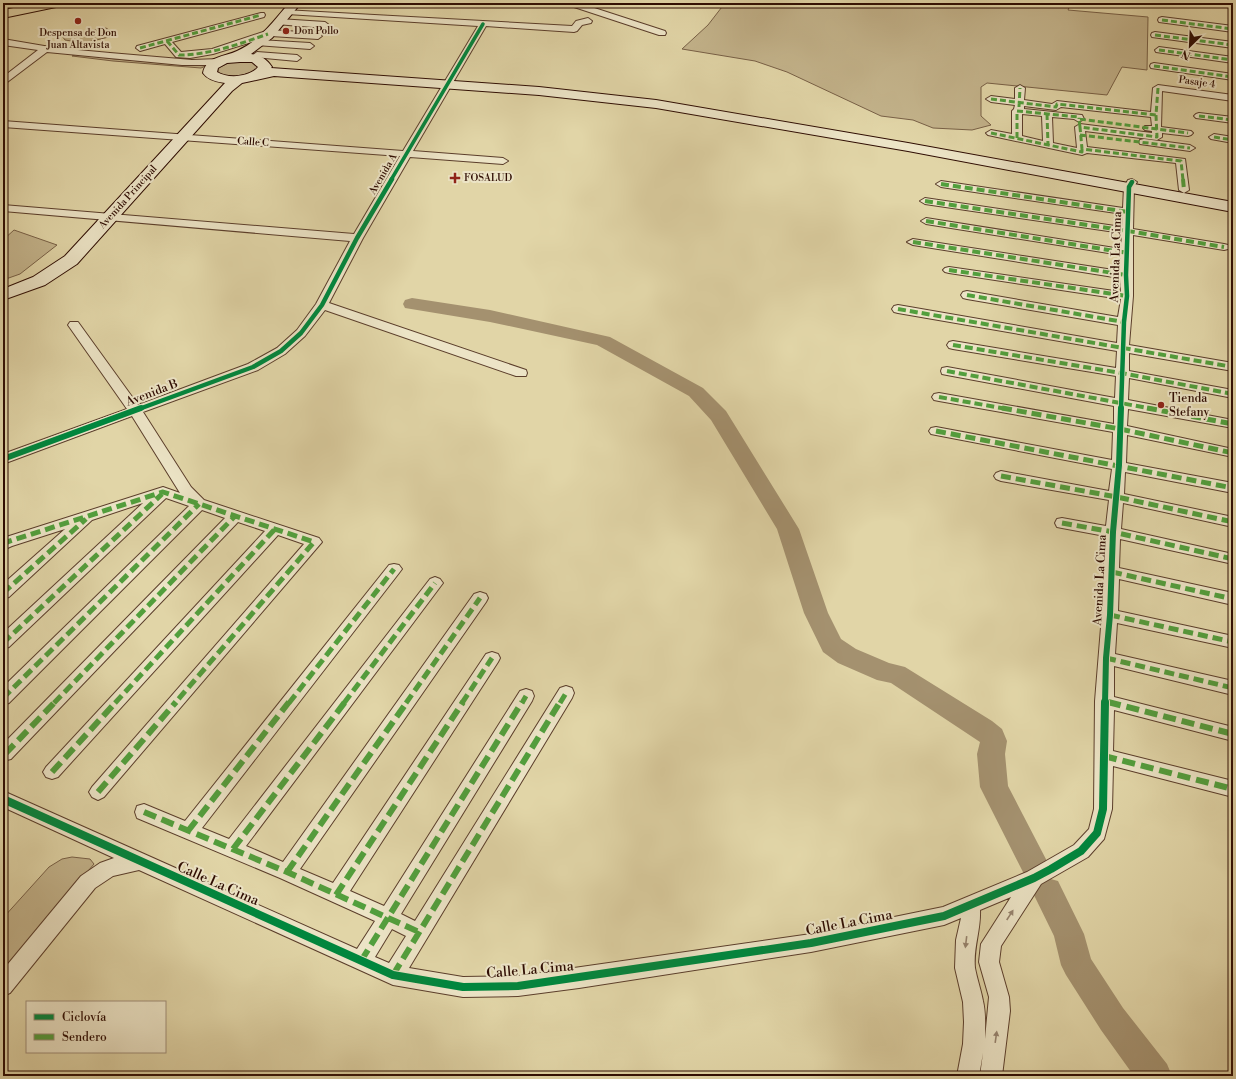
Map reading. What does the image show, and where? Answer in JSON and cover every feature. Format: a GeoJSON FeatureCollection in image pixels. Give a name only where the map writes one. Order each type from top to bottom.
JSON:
{"type":"FeatureCollection","features":[{"type":"Feature","properties":{"kind":"highway"},"geometry":{"type":"LineString","coordinates":[[3,6],[18,3]]}},
{"type":"Feature","properties":{"kind":"highway"},"geometry":{"type":"LineString","coordinates":[[3,14],[56,3]]}},
{"type":"Feature","properties":{"kind":"main road"},"geometry":{"type":"LineString","coordinates":[[224,60],[247,58],[263,47],[278,22],[291,8]]}},
{"type":"Feature","properties":{"kind":"main road"},"geometry":{"type":"LineString","coordinates":[[263,47],[448,82]]}},
{"type":"Feature","properties":{"kind":"main road","name":"Avenida Principal"},"geometry":{"type":"LineString","coordinates":[[3,287],[26,279],[48,267],[102,217],[177,137],[227,88],[261,72],[263,47]]}},
{"type":"Feature","properties":{"kind":"main road","name":"Avenida Principal"},"geometry":{"type":"LineString","coordinates":[[177,137],[215,86],[211,67],[224,60]]}},
{"type":"Feature","properties":{"kind":"main road"},"geometry":{"type":"LineString","coordinates":[[213,75],[246,78],[274,72],[448,82],[578,94],[656,104],[1131,184],[1184,190],[1233,199]]}},
{"type":"Feature","properties":{"kind":"main road"},"geometry":{"type":"LineString","coordinates":[[1131,184],[1233,207]]}},
{"type":"Feature","properties":{"kind":"main road","name":"Avenida Principal"},"geometry":{"type":"LineString","coordinates":[[3,295],[35,283],[59,269],[70,260],[102,217]]}},
{"type":"Feature","properties":{"kind":"street"},"geometry":{"type":"LineString","coordinates":[[571,3],[662,33]]}},
{"type":"Feature","properties":{"kind":"street"},"geometry":{"type":"LineString","coordinates":[[291,8],[483,24],[574,29],[579,23],[588,21]]}},
{"type":"Feature","properties":{"kind":"street"},"geometry":{"type":"LineString","coordinates":[[140,48],[261,14]]}},
{"type":"Feature","properties":{"kind":"street"},"geometry":{"type":"LineString","coordinates":[[1162,20],[1233,29]]}},
{"type":"Feature","properties":{"kind":"street"},"geometry":{"type":"LineString","coordinates":[[278,22],[325,25]]}},
{"type":"Feature","properties":{"kind":"street","name":"Avenida A"},"geometry":{"type":"LineString","coordinates":[[301,333],[322,305],[357,238],[483,24]]}},
{"type":"Feature","properties":{"kind":"street"},"geometry":{"type":"LineString","coordinates":[[1155,35],[1233,44]]}},
{"type":"Feature","properties":{"kind":"street"},"geometry":{"type":"LineString","coordinates":[[263,47],[318,36]]}},
{"type":"Feature","properties":{"kind":"street"},"geometry":{"type":"LineString","coordinates":[[167,41],[179,55],[194,56],[239,44],[263,47],[310,46]]}},
{"type":"Feature","properties":{"kind":"street"},"geometry":{"type":"LineString","coordinates":[[3,42],[45,49],[68,55],[193,69],[213,75]]}},
{"type":"Feature","properties":{"kind":"street"},"geometry":{"type":"LineString","coordinates":[[3,49],[14,44]]}},
{"type":"Feature","properties":{"kind":"street"},"geometry":{"type":"LineString","coordinates":[[263,47],[297,58]]}},
{"type":"Feature","properties":{"kind":"street"},"geometry":{"type":"LineString","coordinates":[[3,49],[37,56],[68,55],[200,63],[224,60]]}},
{"type":"Feature","properties":{"kind":"street"},"geometry":{"type":"LineString","coordinates":[[3,81],[45,49]]}},
{"type":"Feature","properties":{"kind":"street"},"geometry":{"type":"LineString","coordinates":[[1159,50],[1233,60]]}},
{"type":"Feature","properties":{"kind":"street"},"geometry":{"type":"LineString","coordinates":[[1154,66],[1233,77]]}},
{"type":"Feature","properties":{"kind":"street"},"geometry":{"type":"LineString","coordinates":[[1016,138],[1017,111],[1020,107],[1020,88]]}},
{"type":"Feature","properties":{"kind":"street","name":"Pasaje 4"},"geometry":{"type":"LineString","coordinates":[[1156,115],[1158,88],[1233,98]]}},
{"type":"Feature","properties":{"kind":"street"},"geometry":{"type":"LineString","coordinates":[[991,99],[1047,114],[1079,117],[1082,149]]}},
{"type":"Feature","properties":{"kind":"street"},"geometry":{"type":"LineString","coordinates":[[1020,107],[1056,107],[1057,104],[1156,115],[1157,137],[1080,127]]}},
{"type":"Feature","properties":{"kind":"street"},"geometry":{"type":"LineString","coordinates":[[1047,114],[1048,145]]}},
{"type":"Feature","properties":{"kind":"street"},"geometry":{"type":"LineString","coordinates":[[1199,116],[1233,120]]}},
{"type":"Feature","properties":{"kind":"street","name":"Calle C"},"geometry":{"type":"LineString","coordinates":[[3,124],[503,161]]}},
{"type":"Feature","properties":{"kind":"street"},"geometry":{"type":"LineString","coordinates":[[1080,127],[1190,148]]}},
{"type":"Feature","properties":{"kind":"street"},"geometry":{"type":"LineString","coordinates":[[1156,129],[1188,133]]}},
{"type":"Feature","properties":{"kind":"street"},"geometry":{"type":"LineString","coordinates":[[992,133],[1082,152],[1082,149],[1181,161],[1184,190]]}},
{"type":"Feature","properties":{"kind":"street"},"geometry":{"type":"LineString","coordinates":[[1214,137],[1233,140]]}},
{"type":"Feature","properties":{"kind":"street"},"geometry":{"type":"LineString","coordinates":[[941,184],[1128,212]]}},
{"type":"Feature","properties":{"kind":"street","name":"Avenida La Cima"},"geometry":{"type":"LineString","coordinates":[[970,904],[1052,870],[1081,851],[1097,833],[1103,809],[1104,701],[1110,615],[1113,532],[1119,465],[1121,373],[1127,296],[1126,275],[1128,253],[1128,212],[1131,184]]}},
{"type":"Feature","properties":{"kind":"street"},"geometry":{"type":"LineString","coordinates":[[925,201],[1128,231],[1224,247]]}},
{"type":"Feature","properties":{"kind":"street"},"geometry":{"type":"LineString","coordinates":[[3,208],[357,238]]}},
{"type":"Feature","properties":{"kind":"street"},"geometry":{"type":"LineString","coordinates":[[926,221],[1128,253]]}},
{"type":"Feature","properties":{"kind":"street"},"geometry":{"type":"LineString","coordinates":[[913,242],[1126,275]]}},
{"type":"Feature","properties":{"kind":"street"},"geometry":{"type":"LineString","coordinates":[[949,270],[1127,296]]}},
{"type":"Feature","properties":{"kind":"street"},"geometry":{"type":"LineString","coordinates":[[967,295],[1124,322]]}},
{"type":"Feature","properties":{"kind":"street"},"geometry":{"type":"LineString","coordinates":[[322,305],[521,373]]}},
{"type":"Feature","properties":{"kind":"street"},"geometry":{"type":"LineString","coordinates":[[898,309],[1233,367]]}},
{"type":"Feature","properties":{"kind":"street"},"geometry":{"type":"LineString","coordinates":[[74,325],[136,411],[186,490],[198,504]]}},
{"type":"Feature","properties":{"kind":"street","name":"Avenida B"},"geometry":{"type":"LineString","coordinates":[[3,460],[253,367],[281,351],[301,333]]}},
{"type":"Feature","properties":{"kind":"street"},"geometry":{"type":"LineString","coordinates":[[953,345],[1121,373],[1233,394]]}},
{"type":"Feature","properties":{"kind":"street"},"geometry":{"type":"LineString","coordinates":[[947,371],[1233,424]]}},
{"type":"Feature","properties":{"kind":"street"},"geometry":{"type":"LineString","coordinates":[[939,397],[1120,429],[1233,454]]}},
{"type":"Feature","properties":{"kind":"street"},"geometry":{"type":"LineString","coordinates":[[936,431],[1233,488]]}},
{"type":"Feature","properties":{"kind":"street"},"geometry":{"type":"LineString","coordinates":[[1001,476],[1117,497],[1233,522]]}},
{"type":"Feature","properties":{"kind":"street"},"geometry":{"type":"LineString","coordinates":[[3,643],[163,492]]}},
{"type":"Feature","properties":{"kind":"street"},"geometry":{"type":"LineString","coordinates":[[3,546],[7,542],[163,492],[314,542],[98,792]]}},
{"type":"Feature","properties":{"kind":"street"},"geometry":{"type":"LineString","coordinates":[[3,698],[198,504]]}},
{"type":"Feature","properties":{"kind":"street"},"geometry":{"type":"LineString","coordinates":[[3,593],[89,516]]}},
{"type":"Feature","properties":{"kind":"street"},"geometry":{"type":"LineString","coordinates":[[5,754],[235,516]]}},
{"type":"Feature","properties":{"kind":"street"},"geometry":{"type":"LineString","coordinates":[[1062,523],[1113,532],[1233,559]]}},
{"type":"Feature","properties":{"kind":"street"},"geometry":{"type":"LineString","coordinates":[[52,772],[275,529]]}},
{"type":"Feature","properties":{"kind":"street"},"geometry":{"type":"LineString","coordinates":[[188,831],[394,569]]}},
{"type":"Feature","properties":{"kind":"street"},"geometry":{"type":"LineString","coordinates":[[1112,572],[1233,599]]}},
{"type":"Feature","properties":{"kind":"street"},"geometry":{"type":"LineString","coordinates":[[233,849],[435,583]]}},
{"type":"Feature","properties":{"kind":"street"},"geometry":{"type":"LineString","coordinates":[[287,872],[480,598]]}},
{"type":"Feature","properties":{"kind":"street"},"geometry":{"type":"LineString","coordinates":[[1110,615],[1233,642]]}},
{"type":"Feature","properties":{"kind":"street"},"geometry":{"type":"LineString","coordinates":[[336,895],[492,658]]}},
{"type":"Feature","properties":{"kind":"street"},"geometry":{"type":"LineString","coordinates":[[1106,658],[1233,688]]}},
{"type":"Feature","properties":{"kind":"street"},"geometry":{"type":"LineString","coordinates":[[393,974],[566,693]]}},
{"type":"Feature","properties":{"kind":"street"},"geometry":{"type":"LineString","coordinates":[[361,961],[526,696]]}},
{"type":"Feature","properties":{"kind":"street"},"geometry":{"type":"LineString","coordinates":[[1104,701],[1233,734]]}},
{"type":"Feature","properties":{"kind":"street"},"geometry":{"type":"LineString","coordinates":[[1104,756],[1233,789]]}},
{"type":"Feature","properties":{"kind":"street","name":"Calle La Cima"},"geometry":{"type":"LineString","coordinates":[[3,799],[361,961],[393,974],[463,987],[518,986],[811,943],[944,916],[970,904]]}},
{"type":"Feature","properties":{"kind":"street"},"geometry":{"type":"LineString","coordinates":[[144,812],[287,872],[419,932]]}},
{"type":"Feature","properties":{"kind":"street"},"geometry":{"type":"LineString","coordinates":[[3,986],[88,882],[98,874],[112,867],[140,861]]}},
{"type":"Feature","properties":{"kind":"street"},"geometry":{"type":"LineString","coordinates":[[991,1076],[999,1011],[999,997],[989,962],[991,944],[1034,878]]}},
{"type":"Feature","properties":{"kind":"street"},"geometry":{"type":"LineString","coordinates":[[968,1076],[974,1044],[975,1022],[973,1002],[965,968],[966,940],[971,922],[970,904]]}},
{"type":"Feature","properties":{"kind":"shaded area"},"geometry":{"type":"Polygon","coordinates":[[[725,3],[1071,3],[1068,10],[1148,17],[1147,70],[1122,67],[1107,95],[987,83],[981,87],[981,116],[991,125],[972,130],[933,128],[913,120],[881,116],[787,72],[755,61],[682,49],[708,25],[725,3]]]}},
{"type":"Feature","properties":{"kind":"shaded area"},"geometry":{"type":"Polygon","coordinates":[[[106,28],[117,35],[84,43],[65,40],[62,36],[106,28]]]}},
{"type":"Feature","properties":{"kind":"shaded area"},"geometry":{"type":"Polygon","coordinates":[[[77,54],[115,59],[206,66],[201,68],[72,56],[77,54]]]}},
{"type":"Feature","properties":{"kind":"shaded area"},"geometry":{"type":"Polygon","coordinates":[[[233,61],[252,62],[258,66],[258,69],[238,76],[228,76],[218,73],[218,68],[233,61]]]}},
{"type":"Feature","properties":{"kind":"shaded area"},"geometry":{"type":"Polygon","coordinates":[[[14,230],[57,245],[20,274],[3,280],[3,240],[14,230]]]}},
{"type":"Feature","properties":{"kind":"shaded area"},"geometry":{"type":"Polygon","coordinates":[[[72,857],[90,859],[94,864],[3,971],[3,918],[49,867],[62,859],[72,857]]]}},
{"type":"Feature","properties":{"kind":"waterway"},"geometry":{"type":"LineString","coordinates":[[412,304],[490,316],[603,341],[696,392],[719,416],[788,529],[816,613],[832,645],[847,656],[886,673],[896,674],[983,729],[993,737],[994,741],[991,754],[994,787],[1034,865]]}},
{"type":"Feature","properties":{"kind":"waterway"},"geometry":{"type":"LineString","coordinates":[[1047,891],[1069,934],[1077,965],[1112,1019],[1155,1076]]}},
{"type":"Feature","properties":{"kind":"marked path"},"geometry":{"type":"LineString","coordinates":[[140,48],[261,15]]}},
{"type":"Feature","properties":{"kind":"marked path"},"geometry":{"type":"LineString","coordinates":[[1162,20],[1233,29]]}},
{"type":"Feature","properties":{"kind":"marked path"},"geometry":{"type":"LineString","coordinates":[[167,41],[179,55],[190,55],[213,52],[268,34]]}},
{"type":"Feature","properties":{"kind":"marked path"},"geometry":{"type":"LineString","coordinates":[[1155,35],[1233,45]]}},
{"type":"Feature","properties":{"kind":"marked path"},"geometry":{"type":"LineString","coordinates":[[1159,50],[1233,60]]}},
{"type":"Feature","properties":{"kind":"marked path"},"geometry":{"type":"LineString","coordinates":[[1154,66],[1233,77]]}},
{"type":"Feature","properties":{"kind":"marked path"},"geometry":{"type":"LineString","coordinates":[[1019,107],[1020,88]]}},
{"type":"Feature","properties":{"kind":"marked path"},"geometry":{"type":"LineString","coordinates":[[1158,88],[1156,115],[1157,137],[1080,127],[1082,149],[1181,161],[1184,190]]}},
{"type":"Feature","properties":{"kind":"marked path"},"geometry":{"type":"LineString","coordinates":[[991,99],[1056,107],[1057,104],[1156,115]]}},
{"type":"Feature","properties":{"kind":"marked path"},"geometry":{"type":"LineString","coordinates":[[1017,138],[1017,111],[1079,117],[1079,119]]}},
{"type":"Feature","properties":{"kind":"marked path"},"geometry":{"type":"LineString","coordinates":[[1047,114],[1048,145]]}},
{"type":"Feature","properties":{"kind":"marked path"},"geometry":{"type":"LineString","coordinates":[[1199,116],[1233,120]]}},
{"type":"Feature","properties":{"kind":"marked path"},"geometry":{"type":"LineString","coordinates":[[1080,127],[1079,119],[1188,133]]}},
{"type":"Feature","properties":{"kind":"marked path"},"geometry":{"type":"LineString","coordinates":[[991,133],[1082,152],[1082,149]]}},
{"type":"Feature","properties":{"kind":"marked path"},"geometry":{"type":"LineString","coordinates":[[1080,135],[1190,148]]}},
{"type":"Feature","properties":{"kind":"marked path"},"geometry":{"type":"LineString","coordinates":[[1214,137],[1233,140]]}},
{"type":"Feature","properties":{"kind":"marked path"},"geometry":{"type":"LineString","coordinates":[[941,184],[1128,212]]}},
{"type":"Feature","properties":{"kind":"marked path"},"geometry":{"type":"LineString","coordinates":[[925,201],[1128,231],[1224,247]]}},
{"type":"Feature","properties":{"kind":"marked path"},"geometry":{"type":"LineString","coordinates":[[926,221],[1128,253]]}},
{"type":"Feature","properties":{"kind":"marked path"},"geometry":{"type":"LineString","coordinates":[[913,242],[1126,275]]}},
{"type":"Feature","properties":{"kind":"marked path"},"geometry":{"type":"LineString","coordinates":[[949,270],[1127,296]]}},
{"type":"Feature","properties":{"kind":"marked path"},"geometry":{"type":"LineString","coordinates":[[967,295],[1124,322]]}},
{"type":"Feature","properties":{"kind":"marked path"},"geometry":{"type":"LineString","coordinates":[[898,309],[1233,367]]}},
{"type":"Feature","properties":{"kind":"marked path"},"geometry":{"type":"LineString","coordinates":[[953,345],[1121,373],[1233,394]]}},
{"type":"Feature","properties":{"kind":"marked path"},"geometry":{"type":"LineString","coordinates":[[947,371],[1233,424]]}},
{"type":"Feature","properties":{"kind":"marked path"},"geometry":{"type":"LineString","coordinates":[[939,397],[1120,429],[1233,453]]}},
{"type":"Feature","properties":{"kind":"marked path"},"geometry":{"type":"LineString","coordinates":[[936,431],[1233,488]]}},
{"type":"Feature","properties":{"kind":"marked path"},"geometry":{"type":"LineString","coordinates":[[1001,476],[1117,497],[1233,522]]}},
{"type":"Feature","properties":{"kind":"marked path"},"geometry":{"type":"LineString","coordinates":[[3,545],[7,542],[163,492],[314,542],[98,792]]}},
{"type":"Feature","properties":{"kind":"marked path"},"geometry":{"type":"LineString","coordinates":[[3,643],[162,494]]}},
{"type":"Feature","properties":{"kind":"marked path"},"geometry":{"type":"LineString","coordinates":[[3,698],[199,504]]}},
{"type":"Feature","properties":{"kind":"marked path"},"geometry":{"type":"LineString","coordinates":[[5,754],[235,516]]}},
{"type":"Feature","properties":{"kind":"marked path"},"geometry":{"type":"LineString","coordinates":[[3,593],[86,519]]}},
{"type":"Feature","properties":{"kind":"marked path"},"geometry":{"type":"LineString","coordinates":[[1062,523],[1113,532],[1233,559]]}},
{"type":"Feature","properties":{"kind":"marked path"},"geometry":{"type":"LineString","coordinates":[[52,772],[275,529]]}},
{"type":"Feature","properties":{"kind":"marked path"},"geometry":{"type":"LineString","coordinates":[[188,831],[394,569]]}},
{"type":"Feature","properties":{"kind":"marked path"},"geometry":{"type":"LineString","coordinates":[[1112,572],[1233,599]]}},
{"type":"Feature","properties":{"kind":"marked path"},"geometry":{"type":"LineString","coordinates":[[233,849],[435,583]]}},
{"type":"Feature","properties":{"kind":"marked path"},"geometry":{"type":"LineString","coordinates":[[287,872],[480,598]]}},
{"type":"Feature","properties":{"kind":"marked path"},"geometry":{"type":"LineString","coordinates":[[1110,615],[1233,642]]}},
{"type":"Feature","properties":{"kind":"marked path"},"geometry":{"type":"LineString","coordinates":[[336,895],[492,658]]}},
{"type":"Feature","properties":{"kind":"marked path"},"geometry":{"type":"LineString","coordinates":[[1106,658],[1233,688]]}},
{"type":"Feature","properties":{"kind":"marked path"},"geometry":{"type":"LineString","coordinates":[[393,975],[566,693]]}},
{"type":"Feature","properties":{"kind":"marked path"},"geometry":{"type":"LineString","coordinates":[[361,961],[526,696]]}},
{"type":"Feature","properties":{"kind":"marked path"},"geometry":{"type":"LineString","coordinates":[[1104,701],[1233,734]]}},
{"type":"Feature","properties":{"kind":"marked path"},"geometry":{"type":"LineString","coordinates":[[1104,756],[1233,789]]}},
{"type":"Feature","properties":{"kind":"marked path"},"geometry":{"type":"LineString","coordinates":[[144,812],[287,872],[419,932]]}},
{"type":"Feature","properties":{"kind":"cycle path"},"geometry":{"type":"LineString","coordinates":[[3,459],[253,367],[281,351],[301,333],[322,305],[357,238],[483,24]]}},
{"type":"Feature","properties":{"kind":"cycle path"},"geometry":{"type":"LineString","coordinates":[[3,799],[393,975],[463,987],[518,986],[811,943],[944,916],[1034,878],[1051,869],[1081,851],[1097,833],[1103,809],[1106,658],[1110,615],[1113,532],[1119,465],[1124,322],[1127,296],[1126,275],[1129,187],[1132,182]]}},
{"type":"Feature","properties":{"kind":"place","name":"Despensa de Don Juan Altavista"},"geometry":{"type":"Point","coordinates":[78,21]}},
{"type":"Feature","properties":{"kind":"place","name":"Don Pollo"},"geometry":{"type":"Point","coordinates":[286,31]}},
{"type":"Feature","properties":{"kind":"place","name":"FOSALUD"},"geometry":{"type":"Point","coordinates":[455,178]}},
{"type":"Feature","properties":{"kind":"place","name":"Tienda Stefany"},"geometry":{"type":"Point","coordinates":[1161,405]}}]}
